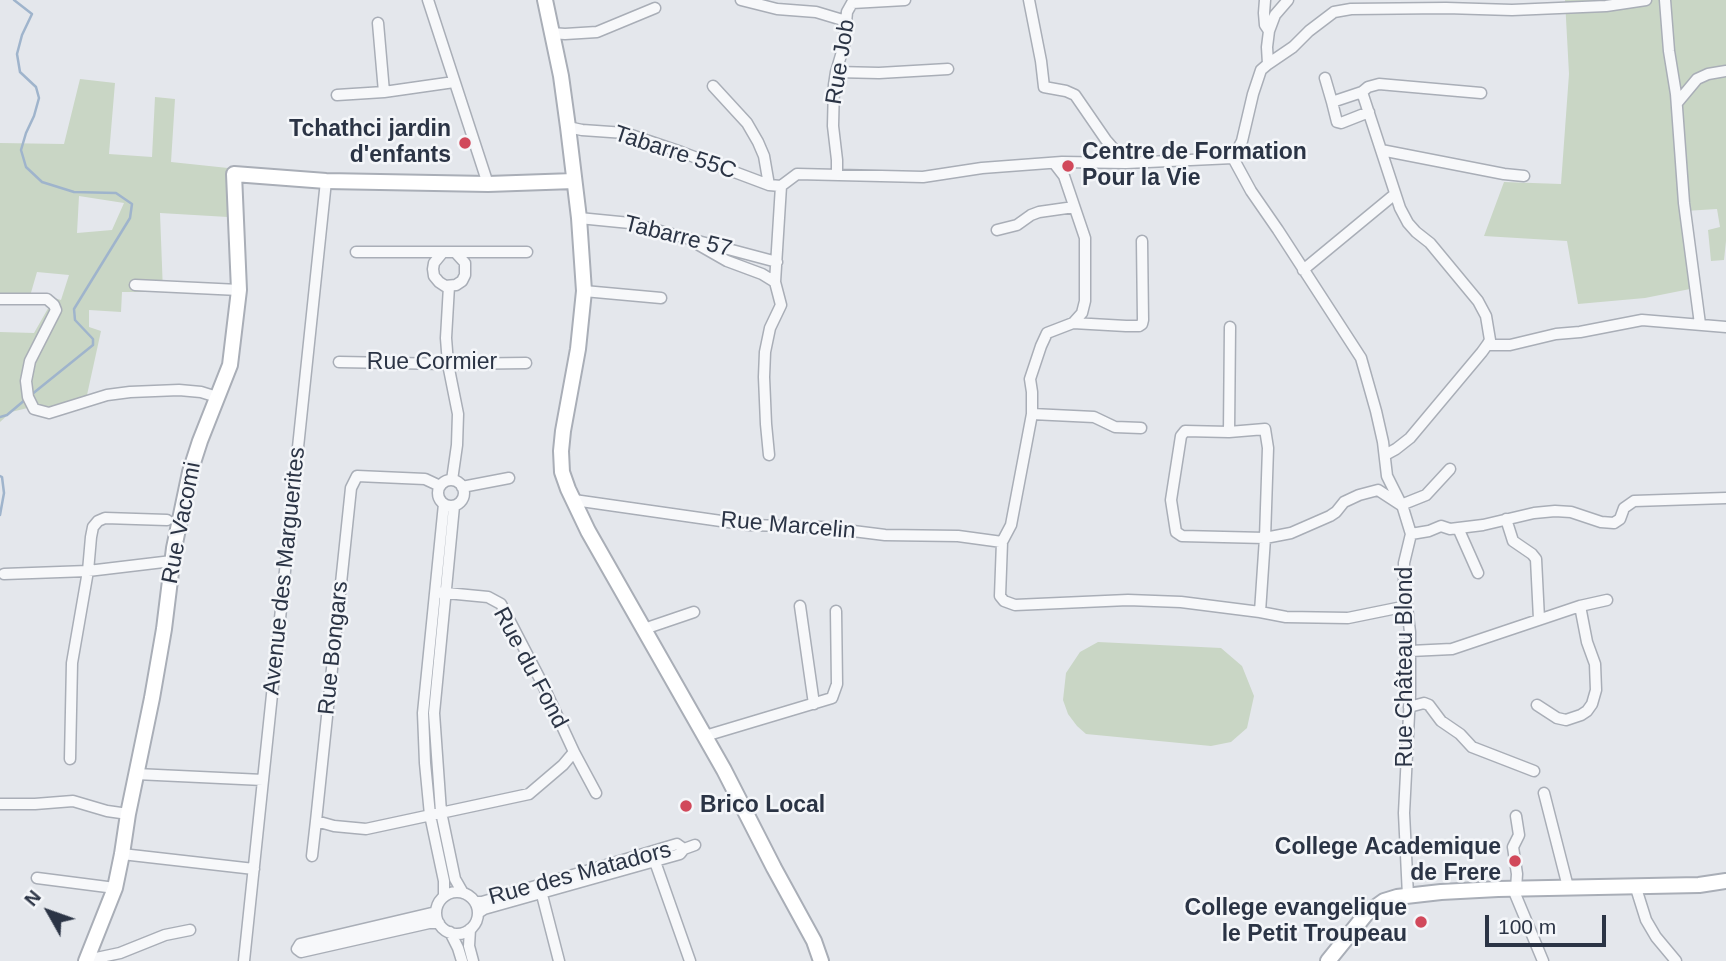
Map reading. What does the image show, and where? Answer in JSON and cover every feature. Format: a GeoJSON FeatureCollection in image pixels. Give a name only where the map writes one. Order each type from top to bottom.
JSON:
{"type":"FeatureCollection","features":[{"type":"Feature","properties":{"kind":"street"},"geometry":{"type":"LineString","coordinates":[[428,0],[488,184]]}},
{"type":"Feature","properties":{"kind":"street"},"geometry":{"type":"LineString","coordinates":[[545,0],[561,76],[568,127],[584,290],[578,349],[563,431],[562,472],[588,531],[705,736],[814,941],[821,961]]}},
{"type":"Feature","properties":{"kind":"street"},"geometry":{"type":"LineString","coordinates":[[741,0],[777,9],[791,5],[846,21]]}},
{"type":"Feature","properties":{"kind":"street","name":"Rue Job"},"geometry":{"type":"LineString","coordinates":[[837,174],[838,160],[833,126],[834,85],[844,45],[847,12],[852,3],[905,0]]}},
{"type":"Feature","properties":{"kind":"street"},"geometry":{"type":"LineString","coordinates":[[1029,0],[1044,87],[1075,95],[1106,140],[1126,163]]}},
{"type":"Feature","properties":{"kind":"street"},"geometry":{"type":"LineString","coordinates":[[1265,0],[1265,25],[1269,31]]}},
{"type":"Feature","properties":{"kind":"street"},"geometry":{"type":"LineString","coordinates":[[1268,64],[1269,31],[1275,15],[1288,0]]}},
{"type":"Feature","properties":{"kind":"street"},"geometry":{"type":"LineString","coordinates":[[775,186],[797,174],[923,177],[982,167],[1233,158],[1242,141],[1261,70],[1334,12],[1351,9],[1512,10],[1606,6],[1646,0]]}},
{"type":"Feature","properties":{"kind":"street"},"geometry":{"type":"LineString","coordinates":[[1665,0],[1684,203],[1700,324]]}},
{"type":"Feature","properties":{"kind":"street"},"geometry":{"type":"LineString","coordinates":[[551,33],[597,32],[655,8]]}},
{"type":"Feature","properties":{"kind":"street"},"geometry":{"type":"LineString","coordinates":[[378,23],[384,92]]}},
{"type":"Feature","properties":{"kind":"street"},"geometry":{"type":"LineString","coordinates":[[836,72],[879,73],[948,69]]}},
{"type":"Feature","properties":{"kind":"street"},"geometry":{"type":"LineString","coordinates":[[1676,103],[1697,79],[1726,71]]}},
{"type":"Feature","properties":{"kind":"street"},"geometry":{"type":"LineString","coordinates":[[1325,78],[1337,122],[1369,113]]}},
{"type":"Feature","properties":{"kind":"street"},"geometry":{"type":"LineString","coordinates":[[337,95],[384,92],[454,82]]}},
{"type":"Feature","properties":{"kind":"street"},"geometry":{"type":"LineString","coordinates":[[1332,102],[1379,84],[1480,93]]}},
{"type":"Feature","properties":{"kind":"street"},"geometry":{"type":"LineString","coordinates":[[713,86],[753,132],[775,186],[775,282],[781,305],[769,328],[765,352],[769,455]]}},
{"type":"Feature","properties":{"kind":"street"},"geometry":{"type":"LineString","coordinates":[[1362,92],[1400,208],[1408,223],[1430,243],[1478,301],[1486,316],[1490,340],[1410,438],[1385,455]]}},
{"type":"Feature","properties":{"kind":"street","name":"Tabarre 55C"},"geometry":{"type":"LineString","coordinates":[[568,127],[625,133],[775,186]]}},
{"type":"Feature","properties":{"kind":"street"},"geometry":{"type":"LineString","coordinates":[[1381,150],[1524,176]]}},
{"type":"Feature","properties":{"kind":"street","name":"Rue Château Blond"},"geometry":{"type":"LineString","coordinates":[[1233,158],[1251,191],[1361,358],[1376,411],[1387,476],[1411,534],[1404,563],[1410,632],[1404,813],[1408,896]]}},
{"type":"Feature","properties":{"kind":"street"},"geometry":{"type":"LineString","coordinates":[[1054,163],[1064,176],[1085,238],[1085,301],[1082,313],[1073,323]]}},
{"type":"Feature","properties":{"kind":"street","name":"Rue Vacomi"},"geometry":{"type":"LineString","coordinates":[[87,960],[115,888],[162,640],[172,561],[190,472],[230,365],[239,290],[234,174],[326,181]]}},
{"type":"Feature","properties":{"kind":"street"},"geometry":{"type":"LineString","coordinates":[[326,181],[488,184],[574,181]]}},
{"type":"Feature","properties":{"kind":"street","name":"Avenue des Marguerites"},"geometry":{"type":"LineString","coordinates":[[244,961],[326,181]]}},
{"type":"Feature","properties":{"kind":"street"},"geometry":{"type":"LineString","coordinates":[[1303,270],[1395,194]]}},
{"type":"Feature","properties":{"kind":"street"},"geometry":{"type":"LineString","coordinates":[[997,230],[1017,225],[1040,212],[1074,207]]}},
{"type":"Feature","properties":{"kind":"street","name":"Tabarre 57"},"geometry":{"type":"LineString","coordinates":[[579,218],[629,223],[777,262]]}},
{"type":"Feature","properties":{"kind":"street"},"geometry":{"type":"LineString","coordinates":[[690,240],[727,261],[762,274],[775,282]]}},
{"type":"Feature","properties":{"kind":"street"},"geometry":{"type":"LineString","coordinates":[[1142,241],[1142,324],[1126,326],[1073,323],[1047,333],[1041,346],[1030,379],[1031,415],[1011,525],[1002,542],[1000,596],[1004,601],[1015,605],[1128,600],[1181,602],[1286,617],[1348,618],[1407,606]]}},
{"type":"Feature","properties":{"kind":"street"},"geometry":{"type":"LineString","coordinates":[[356,252],[527,252]]}},
{"type":"Feature","properties":{"kind":"street"},"geometry":{"type":"LineString","coordinates":[[424,252],[433,267]]}},
{"type":"Feature","properties":{"kind":"street"},"geometry":{"type":"LineString","coordinates":[[443,252],[436,260],[433,273],[442,284],[449,286],[462,281],[475,252]]}},
{"type":"Feature","properties":{"kind":"street"},"geometry":{"type":"LineString","coordinates":[[455,252],[466,268]]}},
{"type":"Feature","properties":{"kind":"street"},"geometry":{"type":"LineString","coordinates":[[135,285],[239,290]]}},
{"type":"Feature","properties":{"kind":"street"},"geometry":{"type":"LineString","coordinates":[[449,286],[446,312],[448,364],[458,414],[452,480]]}},
{"type":"Feature","properties":{"kind":"street"},"geometry":{"type":"LineString","coordinates":[[584,290],[661,298]]}},
{"type":"Feature","properties":{"kind":"street"},"geometry":{"type":"LineString","coordinates":[[0,299],[47,299],[56,310],[30,361],[26,381],[27,397],[34,410],[48,413],[107,395],[130,392],[179,390],[217,397]]}},
{"type":"Feature","properties":{"kind":"street"},"geometry":{"type":"LineString","coordinates":[[1487,345],[1510,345],[1556,334],[1642,320],[1726,327]]}},
{"type":"Feature","properties":{"kind":"street"},"geometry":{"type":"LineString","coordinates":[[1229,432],[1230,327]]}},
{"type":"Feature","properties":{"kind":"street","name":"Rue Cormier"},"geometry":{"type":"LineString","coordinates":[[339,362],[526,363]]}},
{"type":"Feature","properties":{"kind":"street"},"geometry":{"type":"LineString","coordinates":[[1031,415],[1087,417],[1115,427],[1141,428]]}},
{"type":"Feature","properties":{"kind":"street"},"geometry":{"type":"LineString","coordinates":[[1260,612],[1265,538],[1268,448],[1265,429],[1185,431],[1181,436],[1171,500],[1176,532],[1182,537],[1265,538],[1291,533],[1320,521],[1336,512],[1344,502],[1359,495],[1378,490],[1401,505],[1426,495],[1450,469]]}},
{"type":"Feature","properties":{"kind":"street","name":"Rue Bongars"},"geometry":{"type":"LineString","coordinates":[[312,856],[351,488],[357,476],[425,479],[440,486]]}},
{"type":"Feature","properties":{"kind":"street"},"geometry":{"type":"LineString","coordinates":[[462,487],[509,478]]}},
{"type":"Feature","properties":{"kind":"street"},"geometry":{"type":"LineString","coordinates":[[452,480],[462,487],[463,497],[461,501],[449,505],[438,495],[440,486],[452,480]]}},
{"type":"Feature","properties":{"kind":"street"},"geometry":{"type":"LineString","coordinates":[[1411,534],[1441,526],[1450,529],[1483,525],[1555,511],[1571,512],[1601,522],[1614,523],[1620,519],[1624,508],[1634,501],[1726,498]]}},
{"type":"Feature","properties":{"kind":"street","name":"Rue Marcelin"},"geometry":{"type":"LineString","coordinates":[[574,500],[749,525],[821,527],[885,535],[958,536],[1002,542]]}},
{"type":"Feature","properties":{"kind":"street"},"geometry":{"type":"LineString","coordinates":[[444,896],[435,813],[425,763],[423,713],[441,592],[449,505]]}},
{"type":"Feature","properties":{"kind":"street"},"geometry":{"type":"LineString","coordinates":[[70,759],[72,663],[93,527],[105,517],[167,520]]}},
{"type":"Feature","properties":{"kind":"street"},"geometry":{"type":"LineString","coordinates":[[1506,519],[1513,541],[1536,558],[1539,619]]}},
{"type":"Feature","properties":{"kind":"street"},"geometry":{"type":"LineString","coordinates":[[1458,528],[1478,573]]}},
{"type":"Feature","properties":{"kind":"street"},"geometry":{"type":"LineString","coordinates":[[4,574],[88,571],[172,561]]}},
{"type":"Feature","properties":{"kind":"street","name":"Rue du Fond"},"geometry":{"type":"LineString","coordinates":[[441,592],[488,597],[501,604],[596,793]]}},
{"type":"Feature","properties":{"kind":"street"},"geometry":{"type":"LineString","coordinates":[[1410,651],[1452,649],[1580,606],[1607,600]]}},
{"type":"Feature","properties":{"kind":"street"},"geometry":{"type":"LineString","coordinates":[[800,606],[814,704]]}},
{"type":"Feature","properties":{"kind":"street"},"geometry":{"type":"LineString","coordinates":[[1537,705],[1557,718],[1566,720],[1581,715],[1592,704],[1596,690],[1595,664],[1587,642],[1580,606]]}},
{"type":"Feature","properties":{"kind":"street"},"geometry":{"type":"LineString","coordinates":[[705,736],[832,698],[837,684],[836,611]]}},
{"type":"Feature","properties":{"kind":"street"},"geometry":{"type":"LineString","coordinates":[[644,629],[694,612]]}},
{"type":"Feature","properties":{"kind":"street"},"geometry":{"type":"LineString","coordinates":[[1409,707],[1424,703],[1429,705],[1441,721],[1460,734],[1472,747],[1534,771]]}},
{"type":"Feature","properties":{"kind":"street","name":"Rue du Fond"},"geometry":{"type":"LineString","coordinates":[[435,813],[529,794],[574,752]]}},
{"type":"Feature","properties":{"kind":"street"},"geometry":{"type":"LineString","coordinates":[[136,774],[263,780]]}},
{"type":"Feature","properties":{"kind":"street"},"geometry":{"type":"LineString","coordinates":[[1544,793],[1568,887]]}},
{"type":"Feature","properties":{"kind":"street"},"geometry":{"type":"LineString","coordinates":[[0,803],[73,801],[128,814]]}},
{"type":"Feature","properties":{"kind":"street"},"geometry":{"type":"LineString","coordinates":[[316,821],[366,829],[435,813]]}},
{"type":"Feature","properties":{"kind":"street"},"geometry":{"type":"LineString","coordinates":[[435,813],[455,879],[463,893]]}},
{"type":"Feature","properties":{"kind":"street"},"geometry":{"type":"LineString","coordinates":[[1516,816],[1519,835],[1513,847],[1517,874],[1515,889],[1543,961]]}},
{"type":"Feature","properties":{"kind":"street","name":"Rue des Matadors"},"geometry":{"type":"LineString","coordinates":[[475,902],[541,889],[654,857],[677,845],[689,847]]}},
{"type":"Feature","properties":{"kind":"street"},"geometry":{"type":"LineString","coordinates":[[122,854],[254,869]]}},
{"type":"Feature","properties":{"kind":"street"},"geometry":{"type":"LineString","coordinates":[[654,857],[690,961]]}},
{"type":"Feature","properties":{"kind":"street"},"geometry":{"type":"LineString","coordinates":[[37,878],[115,888]]}},
{"type":"Feature","properties":{"kind":"street"},"geometry":{"type":"LineString","coordinates":[[1328,961],[1366,914],[1384,901],[1396,897],[1441,892],[1726,881]]}},
{"type":"Feature","properties":{"kind":"street"},"geometry":{"type":"LineString","coordinates":[[1635,885],[1646,920],[1675,961]]}},
{"type":"Feature","properties":{"kind":"street"},"geometry":{"type":"LineString","coordinates":[[541,889],[558,961]]}},
{"type":"Feature","properties":{"kind":"street","name":"Rue des Matadors"},"geometry":{"type":"LineString","coordinates":[[478,913],[541,889]]}},
{"type":"Feature","properties":{"kind":"street"},"geometry":{"type":"LineString","coordinates":[[450,932],[460,933],[475,924],[478,913],[475,902],[468,895],[453,892],[444,896],[438,903],[436,912],[439,923],[450,932],[462,961]]}},
{"type":"Feature","properties":{"kind":"street"},"geometry":{"type":"LineString","coordinates":[[436,912],[300,944],[297,949],[301,952],[439,923]]}},
{"type":"Feature","properties":{"kind":"street"},"geometry":{"type":"LineString","coordinates":[[470,929],[469,946],[473,961]]}},
{"type":"Feature","properties":{"kind":"street"},"geometry":{"type":"LineString","coordinates":[[87,960],[120,953],[165,935],[190,930]]}},
{"type":"Feature","properties":{"kind":"green space"},"geometry":{"type":"Polygon","coordinates":[[[1565,0],[1726,0],[1724,260],[1711,261],[1708,230],[1720,227],[1717,209],[1685,211],[1700,287],[1645,298],[1578,304],[1567,241],[1484,236],[1504,182],[1561,184],[1569,74],[1565,0]]]}},
{"type":"Feature","properties":{"kind":"green space"},"geometry":{"type":"Polygon","coordinates":[[[80,79],[115,83],[109,154],[152,157],[155,97],[175,99],[171,162],[228,168],[228,217],[160,213],[163,292],[122,292],[121,312],[89,310],[89,327],[101,331],[87,395],[56,407],[36,406],[11,412],[0,422],[0,332],[34,333],[54,298],[61,300],[69,275],[37,272],[30,296],[0,295],[0,143],[64,144],[80,79]],[[79,196],[77,233],[112,230],[124,203],[79,196]]]}},
{"type":"Feature","properties":{"kind":"green space"},"geometry":{"type":"Polygon","coordinates":[[[1098,642],[1221,648],[1242,666],[1254,696],[1247,728],[1231,742],[1211,746],[1086,734],[1068,714],[1063,700],[1066,673],[1080,652],[1098,642]]]}},
{"type":"Feature","properties":{"kind":"waterway"},"geometry":{"type":"LineString","coordinates":[[14,0],[32,14],[17,54],[20,72],[36,87],[39,98],[21,150],[26,167],[42,182],[74,192],[116,193],[132,204],[130,218],[74,309],[75,320],[93,339],[93,345],[31,395]]}},
{"type":"Feature","properties":{"kind":"waterway"},"geometry":{"type":"LineString","coordinates":[[0,417],[7,415],[26,399]]}},
{"type":"Feature","properties":{"kind":"waterway"},"geometry":{"type":"LineString","coordinates":[[0,476],[4,493],[0,515]]}},
{"type":"Feature","properties":{"kind":"place","name":"Tchathci jardin d'enfants"},"geometry":{"type":"Point","coordinates":[465,143]}},
{"type":"Feature","properties":{"kind":"place","name":"Centre de Formation Pour la Vie"},"geometry":{"type":"Point","coordinates":[1068,166]}},
{"type":"Feature","properties":{"kind":"place","name":"Brico Local"},"geometry":{"type":"Point","coordinates":[686,806]}},
{"type":"Feature","properties":{"kind":"place","name":"College Academique de Frere"},"geometry":{"type":"Point","coordinates":[1515,861]}},
{"type":"Feature","properties":{"kind":"place","name":"College evangelique le Petit Troupeau"},"geometry":{"type":"Point","coordinates":[1421,922]}}]}
